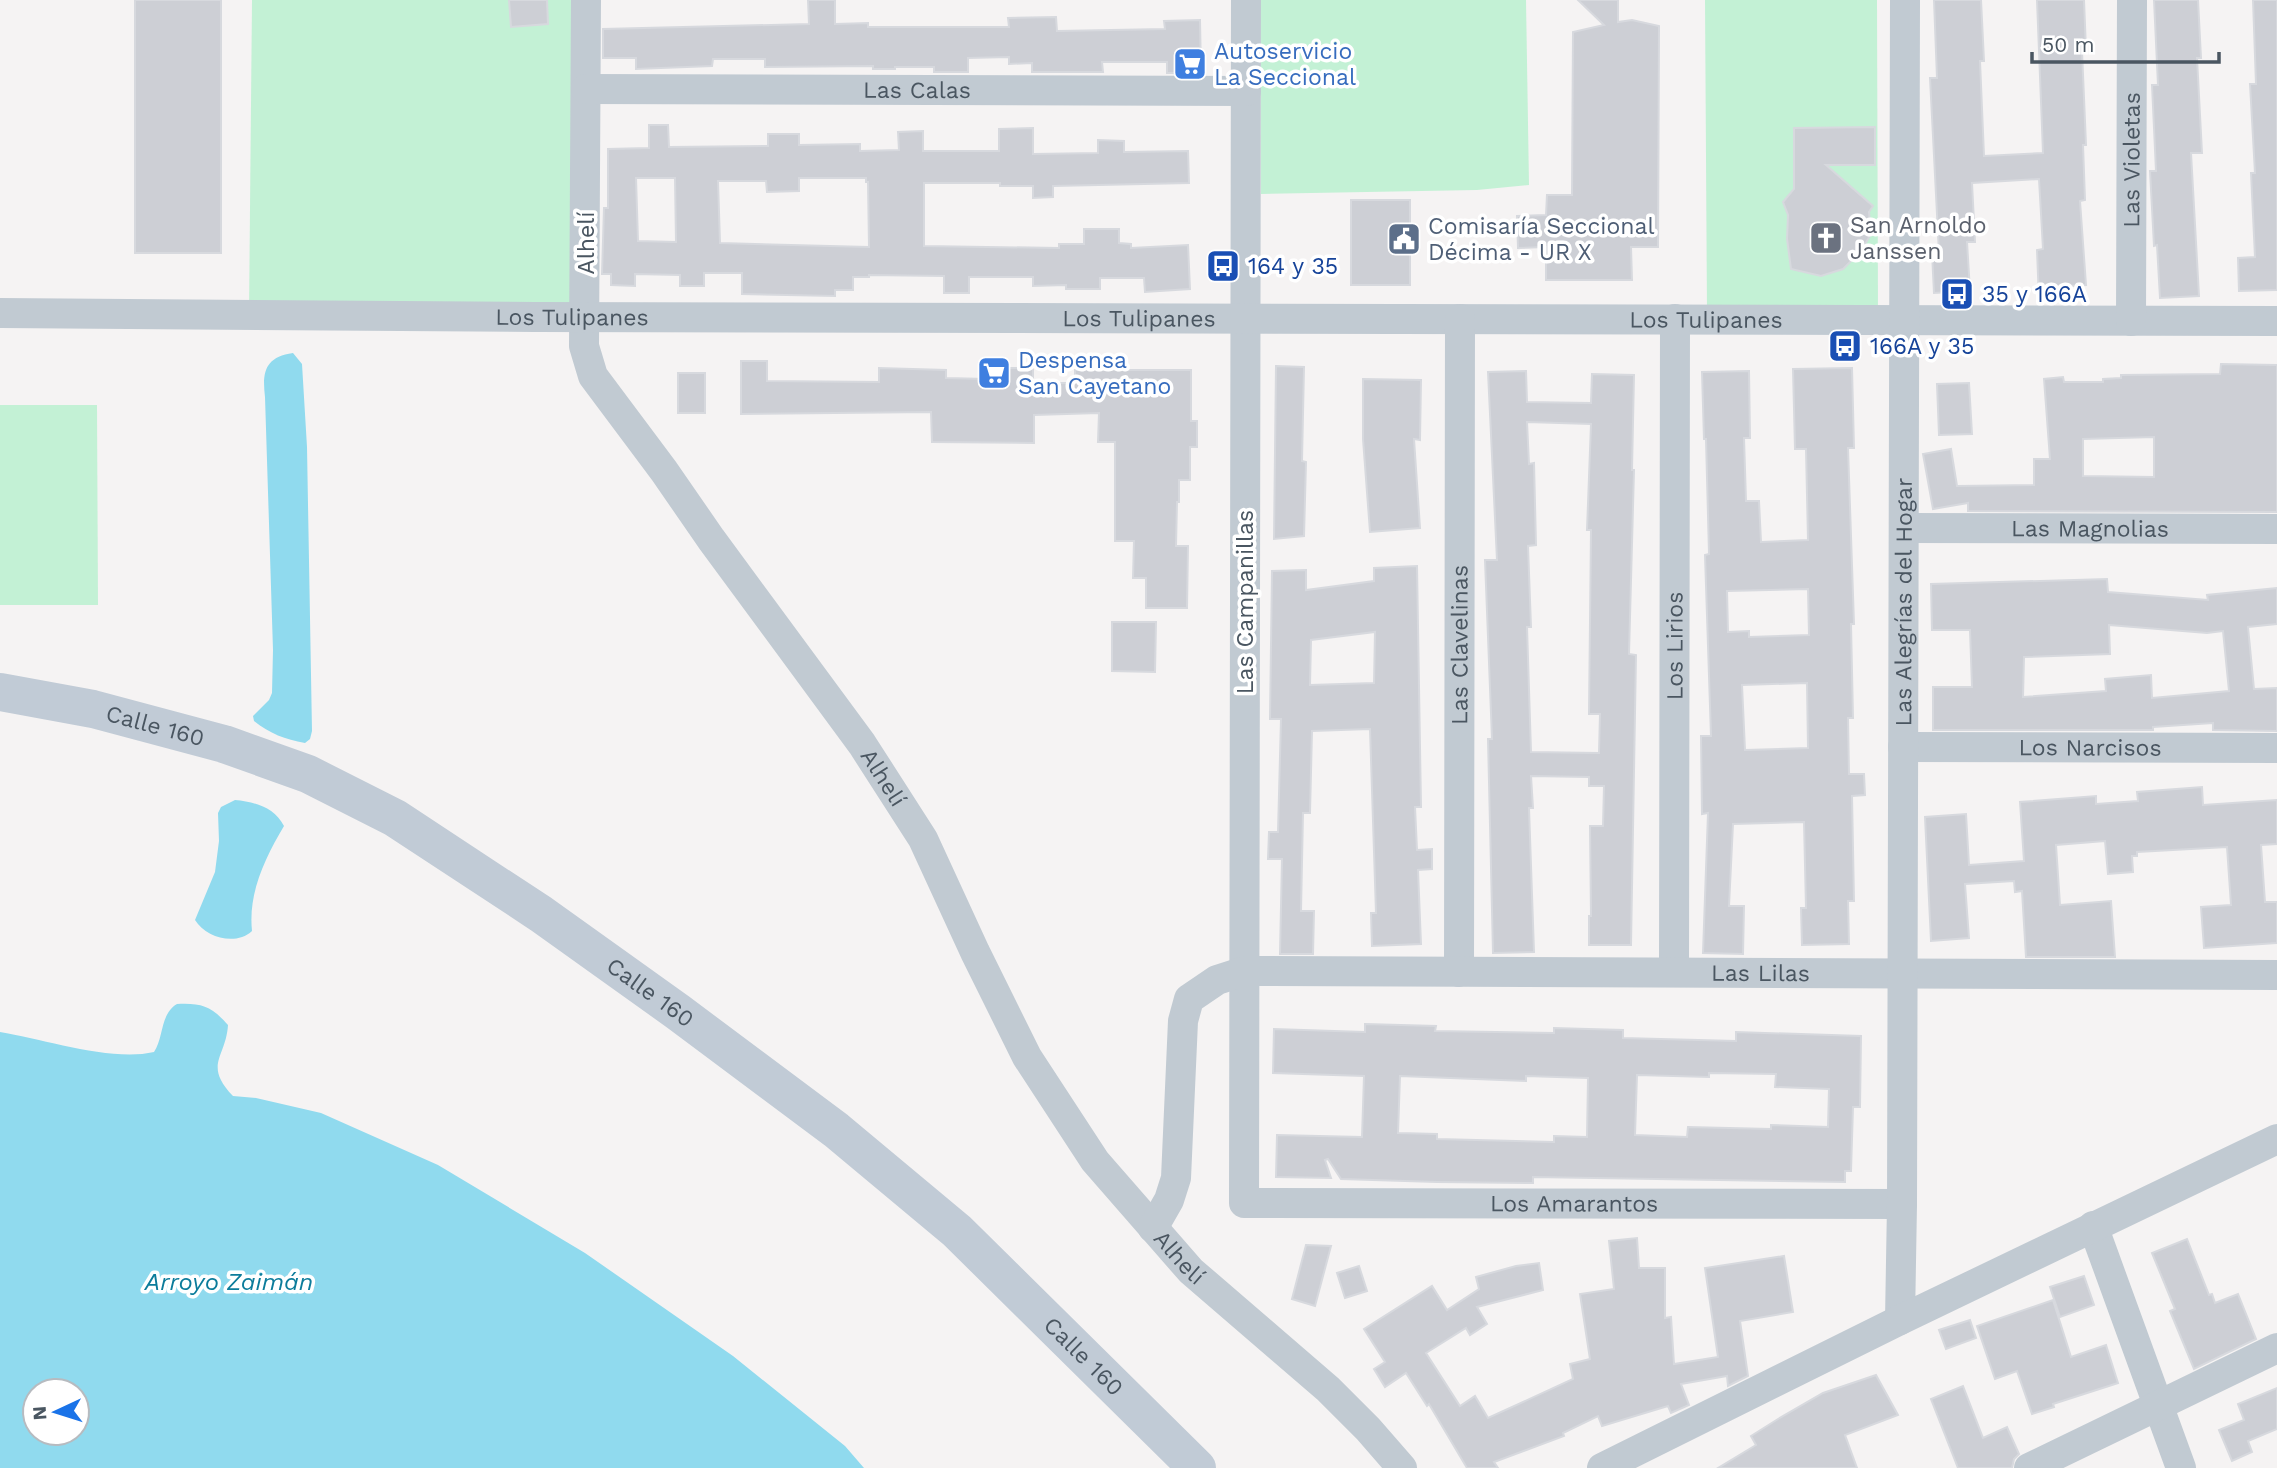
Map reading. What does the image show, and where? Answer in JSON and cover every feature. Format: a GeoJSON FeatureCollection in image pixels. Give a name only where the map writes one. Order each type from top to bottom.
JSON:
{"type":"FeatureCollection","features":[{"type":"Feature","properties":{"kind":"main road","name":"Calle 160"},"geometry":{"type":"LineString","coordinates":[[0,692],[93,709],[224,744],[308,774],[395,818],[541,914],[836,1130],[957,1230],[1197,1468]]}},
{"type":"Feature","properties":{"kind":"street","name":"Alhelí"},"geometry":{"type":"LineString","coordinates":[[586,0],[584,346],[593,376],[862,744],[923,839],[1027,1057],[1095,1161],[1191,1271],[1328,1389],[1402,1468]]}},
{"type":"Feature","properties":{"kind":"street","name":"Las Campanillas"},"geometry":{"type":"LineString","coordinates":[[1244,1203],[1246,0]]}},
{"type":"Feature","properties":{"kind":"street","name":"Las Alegrías del Hogar"},"geometry":{"type":"LineString","coordinates":[[1900,1320],[1905,0]]}},
{"type":"Feature","properties":{"kind":"street","name":"Las Violetas"},"geometry":{"type":"LineString","coordinates":[[2131,321],[2132,0]]}},
{"type":"Feature","properties":{"kind":"street","name":"Las Calas"},"geometry":{"type":"LineString","coordinates":[[586,89],[1246,91]]}},
{"type":"Feature","properties":{"kind":"street","name":"Los Tulipanes"},"geometry":{"type":"LineString","coordinates":[[0,313],[2277,321]]}},
{"type":"Feature","properties":{"kind":"street","name":"Las Clavelinas"},"geometry":{"type":"LineString","coordinates":[[1459,972],[1460,319]]}},
{"type":"Feature","properties":{"kind":"street","name":"Los Lirios"},"geometry":{"type":"LineString","coordinates":[[1674,972],[1675,319]]}},
{"type":"Feature","properties":{"kind":"street","name":"Las Magnolias"},"geometry":{"type":"LineString","coordinates":[[1904,528],[2277,529]]}},
{"type":"Feature","properties":{"kind":"street","name":"Los Narcisos"},"geometry":{"type":"LineString","coordinates":[[1903,747],[2277,748]]}},
{"type":"Feature","properties":{"kind":"street"},"geometry":{"type":"LineString","coordinates":[[1153,1228],[1169,1200],[1176,1178],[1183,1021],[1189,999],[1217,980],[1245,971]]}},
{"type":"Feature","properties":{"kind":"street","name":"Las Lilas"},"geometry":{"type":"LineString","coordinates":[[1245,971],[2277,975]]}},
{"type":"Feature","properties":{"kind":"street"},"geometry":{"type":"LineString","coordinates":[[1602,1468],[1900,1320],[2277,1139]]}},
{"type":"Feature","properties":{"kind":"street","name":"Los Amarantos"},"geometry":{"type":"LineString","coordinates":[[1244,1203],[1902,1204]]}},
{"type":"Feature","properties":{"kind":"street"},"geometry":{"type":"LineString","coordinates":[[2093,1226],[2181,1468]]}},
{"type":"Feature","properties":{"kind":"street"},"geometry":{"type":"LineString","coordinates":[[2029,1468],[2158,1403],[2277,1348]]}},
{"type":"Feature","properties":{"kind":"green space"},"geometry":{"type":"Polygon","coordinates":[[[252,0],[586,0],[586,317],[249,315],[252,0]]]}},
{"type":"Feature","properties":{"kind":"green space"},"geometry":{"type":"Polygon","coordinates":[[[1261,0],[1526,0],[1529,185],[1477,190],[1261,194],[1261,0]]]}},
{"type":"Feature","properties":{"kind":"green space"},"geometry":{"type":"Polygon","coordinates":[[[1705,0],[1877,0],[1878,314],[1707,315],[1705,0]]]}},
{"type":"Feature","properties":{"kind":"green space"},"geometry":{"type":"Polygon","coordinates":[[[0,405],[97,405],[98,605],[0,605],[0,405]]]}},
{"type":"Feature","properties":{"kind":"water"},"geometry":{"type":"Polygon","coordinates":[[[293,353],[302,364],[307,447],[312,731],[310,739],[305,743],[272,733],[254,721],[253,716],[269,700],[272,693],[264,380],[271,362],[293,353]]]}},
{"type":"Feature","properties":{"kind":"water"},"geometry":{"type":"Polygon","coordinates":[[[235,800],[250,802],[269,810],[284,826],[259,876],[251,917],[252,931],[245,936],[230,939],[206,931],[195,920],[215,872],[219,841],[218,813],[221,807],[235,800]]]}},
{"type":"Feature","properties":{"kind":"water","name":"Arroyo Zaimán"},"geometry":{"type":"Polygon","coordinates":[[[177,1004],[200,1005],[211,1010],[228,1025],[218,1068],[219,1076],[233,1096],[256,1098],[321,1113],[438,1165],[585,1253],[733,1356],[845,1446],[864,1468],[0,1468],[0,1032],[98,1052],[137,1054],[154,1052],[168,1014],[177,1004]]]}},
{"type":"Feature","properties":{"kind":"building"},"geometry":{"type":"Polygon","coordinates":[[[135,0],[221,0],[221,253],[135,253],[135,0]]]}},
{"type":"Feature","properties":{"kind":"building"},"geometry":{"type":"Polygon","coordinates":[[[509,0],[547,0],[548,24],[511,27],[509,0]]]}},
{"type":"Feature","properties":{"kind":"building"},"geometry":{"type":"Polygon","coordinates":[[[808,0],[835,0],[835,24],[868,23],[868,27],[1009,27],[1008,18],[1056,17],[1057,31],[1165,29],[1164,21],[1200,20],[1201,73],[1167,73],[1167,62],[1102,62],[1103,72],[1032,72],[1032,63],[1009,64],[1009,57],[968,58],[968,72],[934,72],[934,67],[765,67],[765,59],[713,59],[712,66],[636,69],[636,58],[603,58],[603,29],[809,24],[808,0]]]}},
{"type":"Feature","properties":{"kind":"building"},"geometry":{"type":"Polygon","coordinates":[[[1578,0],[1618,0],[1618,22],[1632,20],[1659,26],[1658,247],[1631,247],[1632,280],[1546,280],[1546,247],[1518,248],[1517,216],[1546,215],[1547,195],[1572,195],[1573,32],[1604,25],[1578,0]]]}},
{"type":"Feature","properties":{"kind":"building"},"geometry":{"type":"Polygon","coordinates":[[[1934,0],[1981,0],[1984,61],[1980,61],[1984,156],[2043,153],[2037,0],[2084,0],[2086,50],[2082,51],[2086,145],[2083,145],[2085,200],[2080,201],[2086,285],[2071,286],[2072,299],[2039,300],[2037,250],[2043,249],[2039,179],[1972,183],[1975,242],[1967,242],[1970,291],[1934,293],[1932,253],[1939,253],[1930,78],[1937,78],[1934,0]]]}},
{"type":"Feature","properties":{"kind":"building"},"geometry":{"type":"Polygon","coordinates":[[[2154,0],[2198,0],[2201,58],[2197,58],[2202,153],[2191,153],[2199,296],[2160,298],[2150,171],[2156,171],[2152,85],[2158,85],[2154,0]]]}},
{"type":"Feature","properties":{"kind":"building"},"geometry":{"type":"Polygon","coordinates":[[[2253,0],[2277,0],[2277,290],[2239,291],[2238,258],[2255,257],[2251,173],[2255,173],[2250,84],[2256,84],[2253,0]]]}},
{"type":"Feature","properties":{"kind":"building"},"geometry":{"type":"Polygon","coordinates":[[[649,125],[668,125],[669,147],[768,146],[768,134],[799,134],[799,145],[860,144],[860,151],[899,150],[898,132],[923,131],[923,151],[999,151],[999,129],[1033,128],[1033,154],[1098,153],[1098,140],[1124,141],[1124,152],[1188,151],[1189,183],[1053,186],[1053,197],[1033,198],[1033,186],[924,183],[924,246],[1059,248],[1059,244],[1084,244],[1084,229],[1119,229],[1119,243],[1131,244],[1131,248],[1188,245],[1190,289],[1145,292],[1144,278],[1100,278],[1100,289],[1066,289],[1066,285],[1033,286],[1033,277],[969,277],[969,293],[944,293],[944,276],[869,275],[853,277],[853,290],[835,290],[835,296],[742,294],[742,273],[704,273],[704,286],[680,286],[680,275],[635,274],[635,286],[611,285],[611,274],[602,274],[604,208],[608,208],[608,149],[649,148],[649,125]],[[636,178],[638,241],[676,242],[675,178],[636,178]],[[799,178],[799,191],[767,192],[766,181],[718,181],[720,243],[869,247],[866,178],[799,178]]]}},
{"type":"Feature","properties":{"kind":"building"},"geometry":{"type":"Polygon","coordinates":[[[1875,127],[1875,165],[1826,165],[1873,206],[1869,212],[1871,234],[1861,251],[1843,269],[1821,276],[1791,269],[1787,239],[1788,215],[1783,202],[1794,189],[1794,128],[1875,127]]]}},
{"type":"Feature","properties":{"kind":"building"},"geometry":{"type":"Polygon","coordinates":[[[1351,200],[1410,200],[1410,285],[1351,285],[1351,200]]]}},
{"type":"Feature","properties":{"kind":"building"},"geometry":{"type":"Polygon","coordinates":[[[741,361],[767,361],[767,381],[879,382],[879,368],[946,370],[946,378],[986,379],[986,368],[1033,368],[1033,383],[1075,383],[1075,370],[1191,370],[1191,421],[1197,421],[1197,447],[1190,447],[1190,480],[1179,480],[1176,546],[1188,546],[1187,608],[1146,608],[1146,578],[1133,578],[1134,541],[1115,541],[1115,442],[1098,442],[1099,413],[1034,415],[1034,443],[932,442],[931,412],[741,414],[741,361]]]}},
{"type":"Feature","properties":{"kind":"building"},"geometry":{"type":"Polygon","coordinates":[[[2221,364],[2277,365],[2277,512],[1968,511],[1968,503],[1933,509],[1923,454],[1951,449],[1957,486],[2034,485],[2034,459],[2050,459],[2044,379],[2063,377],[2064,382],[2103,382],[2103,379],[2121,378],[2121,375],[2220,374],[2221,364]],[[2154,437],[2083,439],[2083,476],[2154,477],[2154,437]]]}},
{"type":"Feature","properties":{"kind":"building"},"geometry":{"type":"Polygon","coordinates":[[[1276,366],[1304,367],[1302,461],[1306,462],[1304,536],[1274,539],[1276,366]]]}},
{"type":"Feature","properties":{"kind":"building"},"geometry":{"type":"Polygon","coordinates":[[[1852,368],[1854,448],[1848,448],[1854,624],[1851,624],[1853,718],[1848,718],[1849,774],[1864,774],[1865,795],[1852,796],[1854,901],[1848,901],[1849,944],[1802,945],[1801,908],[1806,908],[1804,822],[1733,824],[1729,906],[1744,906],[1743,954],[1703,953],[1708,813],[1702,814],[1701,736],[1711,736],[1705,555],[1709,554],[1702,372],[1749,371],[1750,438],[1744,438],[1746,501],[1759,501],[1761,542],[1808,540],[1806,449],[1795,449],[1793,369],[1852,368]],[[1808,589],[1727,591],[1728,632],[1749,631],[1749,637],[1809,635],[1808,589]],[[1807,683],[1742,685],[1745,750],[1808,748],[1807,683]]]}},
{"type":"Feature","properties":{"kind":"building"},"geometry":{"type":"Polygon","coordinates":[[[1526,371],[1527,402],[1591,403],[1592,374],[1634,375],[1629,654],[1636,655],[1631,945],[1589,945],[1590,826],[1603,826],[1604,786],[1589,786],[1589,777],[1531,776],[1533,808],[1529,808],[1534,952],[1493,953],[1488,739],[1492,739],[1485,560],[1497,560],[1488,372],[1526,371]],[[1527,422],[1529,464],[1534,463],[1536,545],[1528,546],[1531,627],[1527,627],[1531,752],[1599,753],[1600,714],[1589,714],[1591,530],[1587,530],[1591,424],[1527,422]]]}},
{"type":"Feature","properties":{"kind":"building"},"geometry":{"type":"Polygon","coordinates":[[[678,373],[705,373],[705,413],[678,413],[678,373]]]}},
{"type":"Feature","properties":{"kind":"building"},"geometry":{"type":"Polygon","coordinates":[[[1363,379],[1421,380],[1420,440],[1414,439],[1420,528],[1370,532],[1363,439],[1363,379]]]}},
{"type":"Feature","properties":{"kind":"building"},"geometry":{"type":"Polygon","coordinates":[[[1969,383],[1972,434],[1939,435],[1937,384],[1969,383]]]}},
{"type":"Feature","properties":{"kind":"building"},"geometry":{"type":"Polygon","coordinates":[[[1417,566],[1421,807],[1415,807],[1417,850],[1432,849],[1432,869],[1418,870],[1421,944],[1372,946],[1371,913],[1376,913],[1370,729],[1312,731],[1310,813],[1303,813],[1301,911],[1314,911],[1313,954],[1280,954],[1282,859],[1268,859],[1269,832],[1278,832],[1281,719],[1270,719],[1272,571],[1306,570],[1306,590],[1374,581],[1374,568],[1417,566]],[[1375,632],[1311,640],[1310,685],[1374,683],[1375,632]]]}},
{"type":"Feature","properties":{"kind":"building"},"geometry":{"type":"Polygon","coordinates":[[[2107,579],[2108,592],[2208,600],[2207,595],[2277,588],[2277,624],[2248,627],[2254,689],[2277,688],[2277,731],[2213,730],[2213,723],[2153,727],[2153,730],[1933,730],[1933,687],[1972,687],[1970,630],[1932,630],[1931,584],[2107,579]],[[2109,625],[2110,654],[2024,657],[2023,697],[2106,691],[2105,679],[2151,675],[2152,698],[2229,691],[2223,631],[2207,633],[2109,625]]]}},
{"type":"Feature","properties":{"kind":"building"},"geometry":{"type":"Polygon","coordinates":[[[1112,622],[1156,622],[1155,672],[1112,671],[1112,622]]]}},
{"type":"Feature","properties":{"kind":"building"},"geometry":{"type":"Polygon","coordinates":[[[2202,787],[2203,805],[2277,800],[2277,844],[2261,845],[2265,902],[2277,902],[2277,943],[2204,948],[2201,907],[2231,905],[2227,847],[2137,852],[2137,856],[2132,856],[2133,872],[2108,874],[2105,841],[2056,845],[2060,905],[2111,901],[2115,957],[2026,957],[2022,891],[2015,892],[2014,881],[1965,884],[1969,938],[1931,941],[1925,817],[1966,814],[1969,865],[2024,861],[2020,802],[2096,796],[2096,804],[2138,801],[2137,792],[2202,787]]]}},
{"type":"Feature","properties":{"kind":"building"},"geometry":{"type":"Polygon","coordinates":[[[1365,1024],[1436,1026],[1435,1031],[1554,1033],[1554,1028],[1623,1030],[1623,1038],[1736,1041],[1736,1032],[1861,1036],[1860,1107],[1853,1107],[1851,1171],[1845,1171],[1845,1182],[1533,1177],[1533,1183],[1437,1182],[1341,1179],[1328,1159],[1325,1160],[1331,1178],[1276,1177],[1277,1135],[1362,1137],[1364,1076],[1273,1073],[1274,1029],[1365,1032],[1365,1024]],[[1709,1073],[1709,1077],[1637,1075],[1635,1135],[1687,1137],[1688,1127],[1828,1127],[1829,1089],[1775,1087],[1776,1074],[1709,1073]],[[1400,1076],[1398,1133],[1437,1134],[1437,1139],[1554,1142],[1554,1136],[1587,1137],[1588,1078],[1526,1076],[1526,1081],[1400,1076]]]}},
{"type":"Feature","properties":{"kind":"building"},"geometry":{"type":"Polygon","coordinates":[[[1637,1238],[1639,1268],[1665,1268],[1665,1318],[1671,1317],[1674,1364],[1718,1357],[1705,1268],[1784,1256],[1793,1312],[1740,1321],[1748,1376],[1728,1386],[1727,1376],[1681,1384],[1689,1405],[1671,1413],[1668,1406],[1602,1426],[1598,1416],[1563,1433],[1564,1436],[1494,1462],[1498,1468],[1467,1468],[1429,1404],[1427,1406],[1406,1373],[1385,1387],[1374,1369],[1385,1362],[1364,1329],[1432,1286],[1447,1310],[1479,1289],[1476,1277],[1539,1263],[1543,1290],[1477,1307],[1487,1324],[1470,1335],[1466,1328],[1426,1353],[1460,1406],[1475,1396],[1488,1418],[1573,1379],[1570,1364],[1590,1359],[1580,1294],[1614,1289],[1609,1241],[1637,1238]]]}},
{"type":"Feature","properties":{"kind":"building"},"geometry":{"type":"Polygon","coordinates":[[[2187,1239],[2209,1295],[2212,1294],[2215,1303],[2238,1294],[2256,1339],[2194,1369],[2170,1311],[2175,1309],[2152,1253],[2187,1239]]]}},
{"type":"Feature","properties":{"kind":"building"},"geometry":{"type":"Polygon","coordinates":[[[1306,1245],[1331,1246],[1315,1306],[1292,1299],[1306,1245]]]}},
{"type":"Feature","properties":{"kind":"building"},"geometry":{"type":"Polygon","coordinates":[[[1359,1266],[1367,1291],[1345,1298],[1337,1273],[1359,1266]]]}},
{"type":"Feature","properties":{"kind":"building"},"geometry":{"type":"Polygon","coordinates":[[[2084,1276],[2094,1305],[2060,1317],[2050,1287],[2084,1276]]]}},
{"type":"Feature","properties":{"kind":"building"},"geometry":{"type":"Polygon","coordinates":[[[2053,1300],[2071,1357],[2106,1345],[2118,1383],[2053,1404],[2054,1407],[2032,1414],[2017,1371],[1995,1379],[1977,1326],[2053,1300]]]}},
{"type":"Feature","properties":{"kind":"building"},"geometry":{"type":"Polygon","coordinates":[[[1970,1320],[1976,1338],[1946,1349],[1939,1330],[1970,1320]]]}},
{"type":"Feature","properties":{"kind":"building"},"geometry":{"type":"Polygon","coordinates":[[[1876,1375],[1898,1415],[1845,1435],[1857,1468],[1718,1468],[1756,1445],[1751,1436],[1778,1419],[1823,1393],[1876,1375]]]}},
{"type":"Feature","properties":{"kind":"building"},"geometry":{"type":"Polygon","coordinates":[[[1963,1386],[1983,1438],[2007,1427],[2019,1454],[2014,1459],[2012,1468],[1958,1468],[1931,1399],[1963,1386]]]}},
{"type":"Feature","properties":{"kind":"building"},"geometry":{"type":"Polygon","coordinates":[[[2277,1388],[2277,1429],[2248,1441],[2252,1452],[2232,1461],[2219,1430],[2244,1420],[2238,1404],[2277,1388]]]}},
{"type":"Feature","properties":{"kind":"place","name":"Autoservicio La Seccional"},"geometry":{"type":"Point","coordinates":[1190,64]}},
{"type":"Feature","properties":{"kind":"place","name":"San Arnoldo Janssen"},"geometry":{"type":"Point","coordinates":[1826,238]}},
{"type":"Feature","properties":{"kind":"place","name":"Comisaría Seccional Décima - UR X"},"geometry":{"type":"Point","coordinates":[1404,239]}},
{"type":"Feature","properties":{"kind":"place","name":"164 y 35"},"geometry":{"type":"Point","coordinates":[1223,266]}},
{"type":"Feature","properties":{"kind":"place","name":"35 y 166A"},"geometry":{"type":"Point","coordinates":[1957,294]}},
{"type":"Feature","properties":{"kind":"place","name":"166A y 35"},"geometry":{"type":"Point","coordinates":[1845,346]}},
{"type":"Feature","properties":{"kind":"place","name":"Despensa San Cayetano"},"geometry":{"type":"Point","coordinates":[994,373]}}]}
